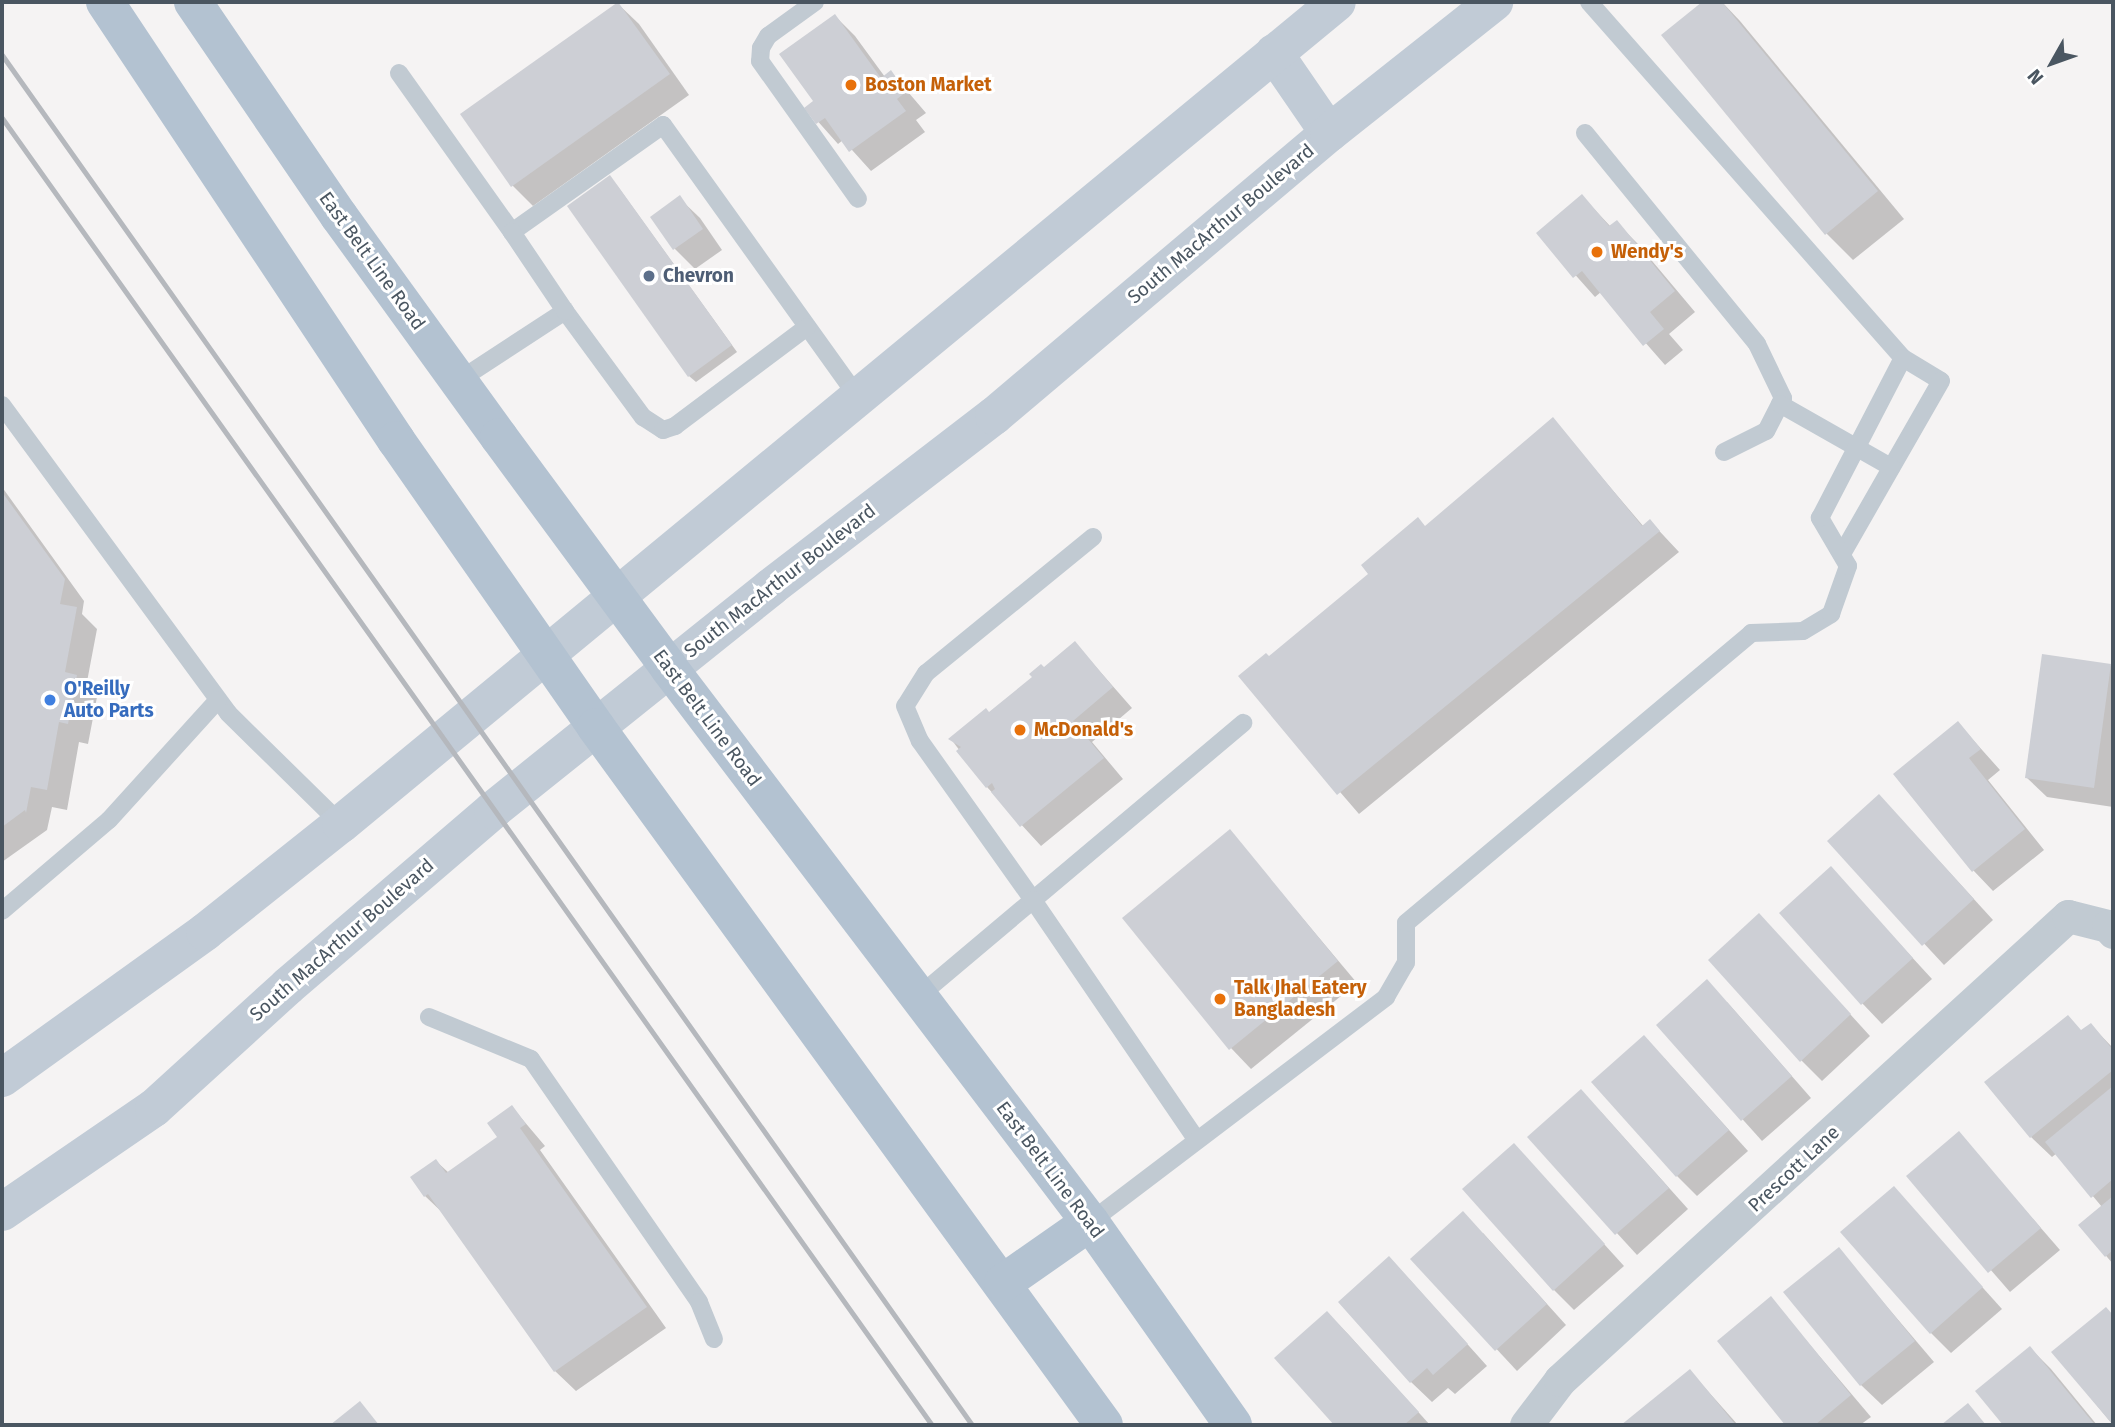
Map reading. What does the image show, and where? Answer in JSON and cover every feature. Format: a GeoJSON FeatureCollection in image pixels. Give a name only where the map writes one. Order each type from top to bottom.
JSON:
{"type":"FeatureCollection","features":[{"type":"Feature","properties":{"kind":"main road"},"geometry":{"type":"LineString","coordinates":[[105,2],[396,440],[596,726],[1104,1425]]}},
{"type":"Feature","properties":{"kind":"main road","name":"East Belt Line Road"},"geometry":{"type":"LineString","coordinates":[[193,2],[339,216],[458,381],[669,668],[1090,1222],[1233,1425]]}},
{"type":"Feature","properties":{"kind":"main road"},"geometry":{"type":"LineString","coordinates":[[2,1078],[205,932],[341,824],[1337,2]]}},
{"type":"Feature","properties":{"kind":"main road","name":"South MacArthur Boulevard"},"geometry":{"type":"LineString","coordinates":[[4,1207],[154,1108],[362,921],[596,726],[995,416],[1329,133],[1494,2]]}},
{"type":"Feature","properties":{"kind":"main road"},"geometry":{"type":"LineString","coordinates":[[1274,52],[1329,133]]}},
{"type":"Feature","properties":{"kind":"main road"},"geometry":{"type":"LineString","coordinates":[[1003,1283],[1090,1222]]}},
{"type":"Feature","properties":{"kind":"street","name":"Prescott Lane"},"geometry":{"type":"LineString","coordinates":[[1525,1425],[1560,1380],[2068,916],[2108,926],[2113,932]]}},
{"type":"Feature","properties":{"kind":"lane"},"geometry":{"type":"LineString","coordinates":[[815,2],[768,36],[761,48],[760,61],[858,199]]}},
{"type":"Feature","properties":{"kind":"lane"},"geometry":{"type":"LineString","coordinates":[[1589,2],[1903,358],[1941,381],[1842,554]]}},
{"type":"Feature","properties":{"kind":"lane"},"geometry":{"type":"LineString","coordinates":[[399,73],[565,311],[643,417],[663,430],[675,426],[807,327]]}},
{"type":"Feature","properties":{"kind":"lane"},"geometry":{"type":"LineString","coordinates":[[512,232],[663,125],[859,399]]}},
{"type":"Feature","properties":{"kind":"lane"},"geometry":{"type":"LineString","coordinates":[[1585,133],[1757,344],[1783,398],[1766,431],[1724,452]]}},
{"type":"Feature","properties":{"kind":"lane"},"geometry":{"type":"LineString","coordinates":[[458,381],[565,311]]}},
{"type":"Feature","properties":{"kind":"lane"},"geometry":{"type":"LineString","coordinates":[[1090,1222],[1386,997],[1406,963],[1406,923],[1751,633],[1803,631],[1830,614],[1849,566],[1820,518],[1903,358]]}},
{"type":"Feature","properties":{"kind":"lane"},"geometry":{"type":"LineString","coordinates":[[1780,404],[1891,467]]}},
{"type":"Feature","properties":{"kind":"lane"},"geometry":{"type":"LineString","coordinates":[[2,405],[223,707],[341,824]]}},
{"type":"Feature","properties":{"kind":"lane"},"geometry":{"type":"LineString","coordinates":[[1093,537],[926,673],[905,706],[920,741],[1033,900],[1197,1140]]}},
{"type":"Feature","properties":{"kind":"lane"},"geometry":{"type":"LineString","coordinates":[[2,911],[109,820],[223,707]]}},
{"type":"Feature","properties":{"kind":"lane"},"geometry":{"type":"LineString","coordinates":[[919,996],[1244,723]]}},
{"type":"Feature","properties":{"kind":"lane"},"geometry":{"type":"LineString","coordinates":[[429,1017],[531,1059],[699,1302],[714,1339]]}},
{"type":"Feature","properties":{"kind":"building"},"geometry":{"type":"Polygon","coordinates":[[[618,2],[670,74],[511,187],[460,114],[618,2]]]}},
{"type":"Feature","properties":{"kind":"building"},"geometry":{"type":"Polygon","coordinates":[[[1702,2],[1722,2],[1878,191],[1825,235],[1661,35],[1702,2]]]}},
{"type":"Feature","properties":{"kind":"building","name":"Boston Market"},"geometry":{"type":"Polygon","coordinates":[[[835,14],[881,78],[891,70],[906,92],[897,99],[906,111],[849,152],[825,118],[816,124],[804,108],[813,101],[779,54],[835,14]]]}},
{"type":"Feature","properties":{"kind":"building","name":"Chevron"},"geometry":{"type":"Polygon","coordinates":[[[610,175],[732,345],[688,377],[567,206],[610,175]]]}},
{"type":"Feature","properties":{"kind":"building","name":"Wendy's"},"geometry":{"type":"Polygon","coordinates":[[[1582,194],[1609,226],[1617,220],[1675,291],[1650,312],[1664,329],[1643,346],[1582,271],[1573,278],[1536,233],[1582,194]]]}},
{"type":"Feature","properties":{"kind":"building"},"geometry":{"type":"Polygon","coordinates":[[[680,195],[703,229],[673,250],[650,217],[680,195]]]}},
{"type":"Feature","properties":{"kind":"building"},"geometry":{"type":"Polygon","coordinates":[[[1553,417],[1642,526],[1650,519],[1660,531],[1337,795],[1238,676],[1266,653],[1269,656],[1368,574],[1361,565],[1418,517],[1425,526],[1553,417]]]}},
{"type":"Feature","properties":{"kind":"building"},"geometry":{"type":"Polygon","coordinates":[[[2,492],[65,579],[60,604],[77,607],[65,672],[77,675],[68,724],[59,722],[47,790],[31,787],[26,813],[25,810],[2,827],[2,492]]]}},
{"type":"Feature","properties":{"kind":"building","name":"McDonald's"},"geometry":{"type":"Polygon","coordinates":[[[1075,641],[1113,687],[1073,721],[1104,758],[1020,827],[991,792],[995,789],[992,783],[986,788],[956,751],[961,747],[948,739],[986,708],[989,712],[1032,677],[1029,674],[1041,664],[1044,667],[1075,641]]]}},
{"type":"Feature","properties":{"kind":"building"},"geometry":{"type":"Polygon","coordinates":[[[2042,654],[2111,664],[2094,788],[2025,778],[2042,654]]]}},
{"type":"Feature","properties":{"kind":"building"},"geometry":{"type":"Polygon","coordinates":[[[1958,721],[1981,749],[1969,758],[2025,829],[1972,872],[1893,774],[1958,721]]]}},
{"type":"Feature","properties":{"kind":"building"},"geometry":{"type":"Polygon","coordinates":[[[1879,794],[1974,899],[1922,946],[1827,841],[1879,794]]]}},
{"type":"Feature","properties":{"kind":"building"},"geometry":{"type":"Polygon","coordinates":[[[1230,829],[1338,961],[1229,1050],[1122,918],[1230,829]]]}},
{"type":"Feature","properties":{"kind":"building"},"geometry":{"type":"Polygon","coordinates":[[[1831,866],[1913,958],[1861,1005],[1779,913],[1831,866]]]}},
{"type":"Feature","properties":{"kind":"building"},"geometry":{"type":"Polygon","coordinates":[[[1759,913],[1851,1014],[1800,1062],[1708,960],[1759,913]]]}},
{"type":"Feature","properties":{"kind":"building"},"geometry":{"type":"Polygon","coordinates":[[[1707,979],[1792,1076],[1741,1121],[1656,1025],[1707,979]]]}},
{"type":"Feature","properties":{"kind":"building"},"geometry":{"type":"Polygon","coordinates":[[[2068,1015],[2081,1030],[2091,1023],[2113,1050],[2113,1070],[2030,1138],[1984,1082],[2068,1015]]]}},
{"type":"Feature","properties":{"kind":"building"},"geometry":{"type":"Polygon","coordinates":[[[1644,1035],[1729,1130],[1676,1177],[1591,1082],[1644,1035]]]}},
{"type":"Feature","properties":{"kind":"building"},"geometry":{"type":"Polygon","coordinates":[[[2113,1086],[2113,1179],[2091,1198],[2045,1142],[2113,1086]]]}},
{"type":"Feature","properties":{"kind":"building"},"geometry":{"type":"Polygon","coordinates":[[[1581,1089],[1669,1188],[1615,1235],[1527,1137],[1581,1089]]]}},
{"type":"Feature","properties":{"kind":"building"},"geometry":{"type":"Polygon","coordinates":[[[512,1105],[526,1124],[520,1128],[647,1307],[554,1372],[428,1194],[424,1197],[410,1177],[436,1159],[446,1173],[497,1137],[487,1123],[512,1105]]]}},
{"type":"Feature","properties":{"kind":"building"},"geometry":{"type":"Polygon","coordinates":[[[1959,1131],[2041,1228],[1988,1273],[1906,1176],[1959,1131]]]}},
{"type":"Feature","properties":{"kind":"building"},"geometry":{"type":"Polygon","coordinates":[[[1514,1143],[1605,1244],[1553,1291],[1462,1189],[1514,1143]]]}},
{"type":"Feature","properties":{"kind":"building"},"geometry":{"type":"Polygon","coordinates":[[[1894,1186],[1983,1287],[1930,1334],[1840,1232],[1894,1186]]]}},
{"type":"Feature","properties":{"kind":"building"},"geometry":{"type":"Polygon","coordinates":[[[2113,1196],[2113,1250],[2105,1257],[2078,1225],[2113,1196]]]}},
{"type":"Feature","properties":{"kind":"building"},"geometry":{"type":"Polygon","coordinates":[[[1463,1211],[1547,1304],[1495,1351],[1410,1259],[1463,1211]]]}},
{"type":"Feature","properties":{"kind":"building"},"geometry":{"type":"Polygon","coordinates":[[[1839,1247],[1915,1341],[1860,1386],[1783,1292],[1839,1247]]]}},
{"type":"Feature","properties":{"kind":"building"},"geometry":{"type":"Polygon","coordinates":[[[1389,1256],[1468,1344],[1433,1375],[1427,1368],[1410,1383],[1338,1302],[1389,1256]]]}},
{"type":"Feature","properties":{"kind":"building"},"geometry":{"type":"Polygon","coordinates":[[[1771,1296],[1851,1395],[1815,1425],[1785,1425],[1717,1341],[1771,1296]]]}},
{"type":"Feature","properties":{"kind":"building"},"geometry":{"type":"Polygon","coordinates":[[[2106,1307],[2113,1315],[2113,1425],[2051,1352],[2106,1307]]]}},
{"type":"Feature","properties":{"kind":"building"},"geometry":{"type":"Polygon","coordinates":[[[1327,1311],[1419,1412],[1404,1425],[1334,1425],[1274,1358],[1327,1311]]]}},
{"type":"Feature","properties":{"kind":"building"},"geometry":{"type":"Polygon","coordinates":[[[2030,1346],[2095,1425],[2003,1425],[1975,1391],[2030,1346]]]}},
{"type":"Feature","properties":{"kind":"building"},"geometry":{"type":"Polygon","coordinates":[[[1690,1369],[1735,1424],[1621,1425],[1690,1369]]]}},
{"type":"Feature","properties":{"kind":"building"},"geometry":{"type":"Polygon","coordinates":[[[360,1401],[379,1425],[330,1425],[360,1401]]]}},
{"type":"Feature","properties":{"kind":"building"},"geometry":{"type":"Polygon","coordinates":[[[1968,1403],[1986,1425],[1941,1425],[1968,1403]]]}},
{"type":"Feature","properties":{"kind":"railway"},"geometry":{"type":"LineString","coordinates":[[2,55],[972,1425]]}},
{"type":"Feature","properties":{"kind":"railway"},"geometry":{"type":"LineString","coordinates":[[2,118],[932,1425]]}},
{"type":"Feature","properties":{"kind":"place","name":"Boston Market"},"geometry":{"type":"Point","coordinates":[851,85]}},
{"type":"Feature","properties":{"kind":"place","name":"Wendy's"},"geometry":{"type":"Point","coordinates":[1597,252]}},
{"type":"Feature","properties":{"kind":"place","name":"Chevron"},"geometry":{"type":"Point","coordinates":[649,276]}},
{"type":"Feature","properties":{"kind":"place","name":"O'Reilly Auto Parts"},"geometry":{"type":"Point","coordinates":[50,700]}},
{"type":"Feature","properties":{"kind":"place","name":"McDonald's"},"geometry":{"type":"Point","coordinates":[1020,730]}},
{"type":"Feature","properties":{"kind":"place","name":"Talk Jhal Eatery Bangladesh"},"geometry":{"type":"Point","coordinates":[1220,999]}}]}
